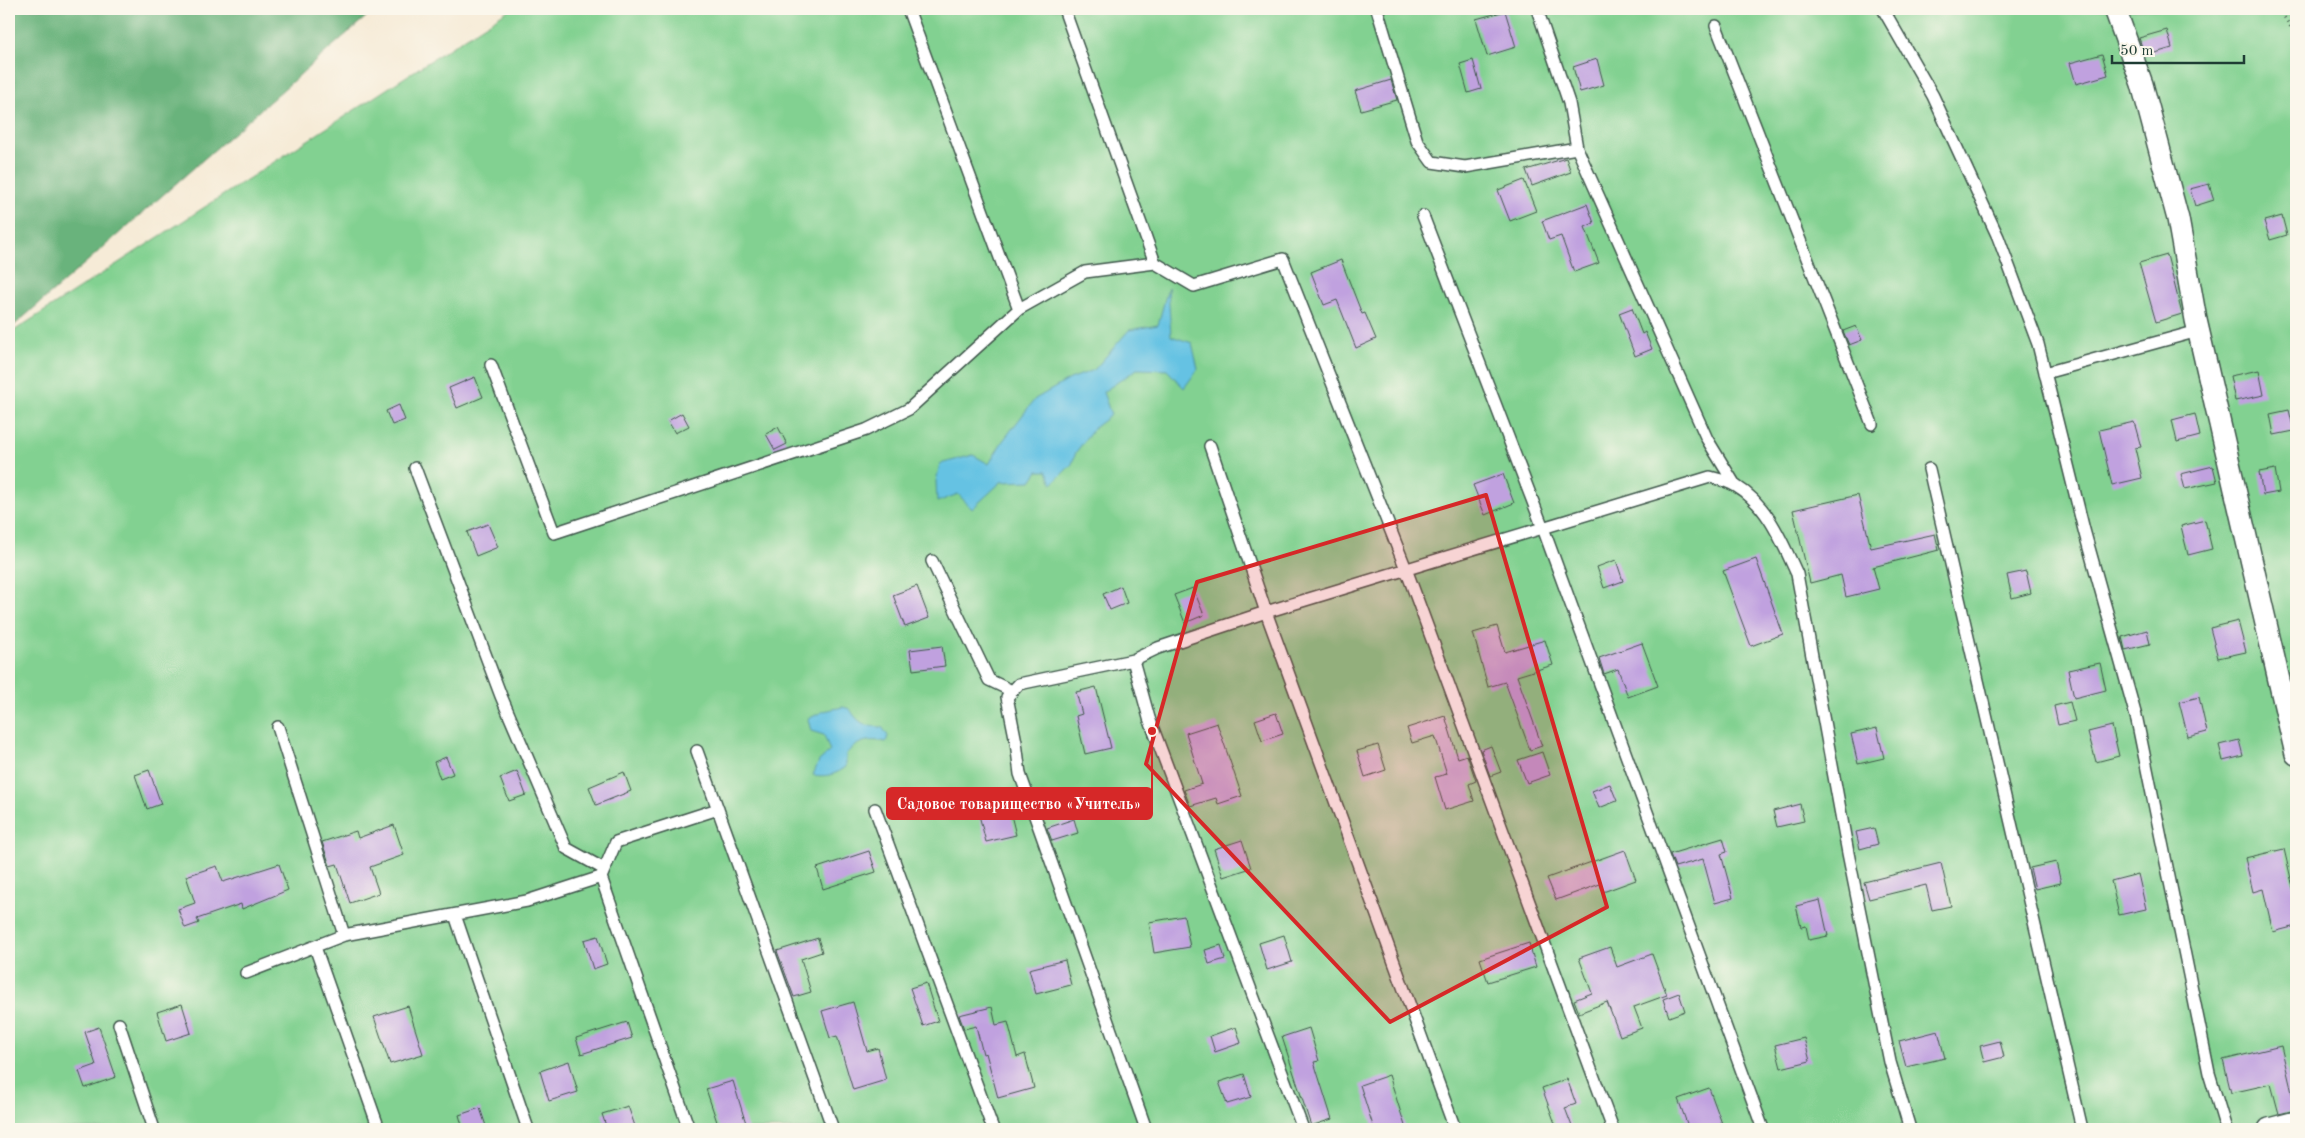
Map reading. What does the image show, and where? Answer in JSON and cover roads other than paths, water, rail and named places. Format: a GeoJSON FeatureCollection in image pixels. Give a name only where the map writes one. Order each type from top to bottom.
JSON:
{"type":"FeatureCollection","features":[{"type":"Feature","properties":{"kind":"street"},"geometry":{"type":"LineString","coordinates":[[2115,9],[2142,84],[2178,220],[2198,331],[2296,754]]}},
{"type":"Feature","properties":{"kind":"street"},"geometry":{"type":"LineString","coordinates":[[2269,1129],[2296,1122]]}},
{"type":"Feature","properties":{"kind":"lane"},"geometry":{"type":"LineString","coordinates":[[908,9],[1019,309]]}},
{"type":"Feature","properties":{"kind":"lane"},"geometry":{"type":"LineString","coordinates":[[1064,9],[1155,264]]}},
{"type":"Feature","properties":{"kind":"lane"},"geometry":{"type":"LineString","coordinates":[[1377,9],[1417,141],[1432,162],[1465,167],[1577,148]]}},
{"type":"Feature","properties":{"kind":"lane"},"geometry":{"type":"LineString","coordinates":[[1537,9],[1569,103],[1577,148],[1708,439],[1735,486]]}},
{"type":"Feature","properties":{"kind":"lane"},"geometry":{"type":"LineString","coordinates":[[1884,9],[1933,96],[1998,238],[2038,344],[2084,530],[2137,720],[2209,1073],[2226,1129]]}},
{"type":"Feature","properties":{"kind":"lane"},"geometry":{"type":"LineString","coordinates":[[1716,26],[1872,424]]}},
{"type":"Feature","properties":{"kind":"lane"},"geometry":{"type":"LineString","coordinates":[[1423,216],[1543,528],[1763,1129]]}},
{"type":"Feature","properties":{"kind":"lane"},"geometry":{"type":"LineString","coordinates":[[491,365],[554,533],[866,430],[909,409],[1019,309],[1085,272],[1155,264],[1194,286],[1283,259],[1406,569],[1612,1129]]}},
{"type":"Feature","properties":{"kind":"lane"},"geometry":{"type":"LineString","coordinates":[[2045,373],[2198,331]]}},
{"type":"Feature","properties":{"kind":"lane"},"geometry":{"type":"LineString","coordinates":[[1210,446],[1266,612],[1455,1129]]}},
{"type":"Feature","properties":{"kind":"lane"},"geometry":{"type":"LineString","coordinates":[[415,468],[501,696],[566,848],[602,873],[689,1129]]}},
{"type":"Feature","properties":{"kind":"lane"},"geometry":{"type":"LineString","coordinates":[[1928,469],[2082,1129]]}},
{"type":"Feature","properties":{"kind":"lane"},"geometry":{"type":"LineString","coordinates":[[1146,1129],[1020,774],[1007,697],[1019,684],[1133,660],[1158,648],[1266,612],[1710,477],[1735,486],[1763,509],[1778,534],[1797,574],[1848,853],[1888,1052],[1910,1129]]}},
{"type":"Feature","properties":{"kind":"lane"},"geometry":{"type":"LineString","coordinates":[[932,561],[990,680],[1012,692]]}},
{"type":"Feature","properties":{"kind":"lane"},"geometry":{"type":"LineString","coordinates":[[1133,660],[1149,718],[1304,1129]]}},
{"type":"Feature","properties":{"kind":"lane"},"geometry":{"type":"LineString","coordinates":[[278,727],[344,935]]}},
{"type":"Feature","properties":{"kind":"lane"},"geometry":{"type":"LineString","coordinates":[[697,751],[834,1129]]}},
{"type":"Feature","properties":{"kind":"lane"},"geometry":{"type":"LineString","coordinates":[[246,973],[344,935],[527,901],[602,873],[616,842],[718,809]]}},
{"type":"Feature","properties":{"kind":"lane"},"geometry":{"type":"LineString","coordinates":[[875,809],[993,1129]]}},
{"type":"Feature","properties":{"kind":"lane"},"geometry":{"type":"LineString","coordinates":[[455,915],[528,1129]]}},
{"type":"Feature","properties":{"kind":"lane"},"geometry":{"type":"LineString","coordinates":[[316,947],[379,1129]]}},
{"type":"Feature","properties":{"kind":"lane"},"geometry":{"type":"LineString","coordinates":[[119,1024],[154,1129]]}},
{"type":"Feature","properties":{"kind":"water"},"geometry":{"type":"Polygon","coordinates":[[[1168,288],[1171,336],[1192,343],[1198,369],[1184,388],[1167,370],[1137,369],[1103,392],[1111,415],[1095,427],[1076,452],[1072,464],[1052,484],[1047,471],[1038,471],[1031,481],[1001,482],[972,509],[958,494],[937,502],[936,481],[940,464],[973,455],[989,464],[1002,442],[1035,399],[1070,379],[1094,370],[1129,330],[1158,325],[1168,288]]]}},
{"type":"Feature","properties":{"kind":"water"},"geometry":{"type":"Polygon","coordinates":[[[843,707],[850,709],[856,718],[863,723],[882,727],[888,736],[886,742],[869,741],[860,743],[846,754],[846,767],[830,775],[813,775],[819,761],[830,751],[824,735],[811,731],[808,719],[824,711],[843,707]]]}},
{"type":"Feature","properties":{"kind":"place","name":"Садовое товарищество «Учитель»"},"geometry":{"type":"Point","coordinates":[1152,731]}}]}
